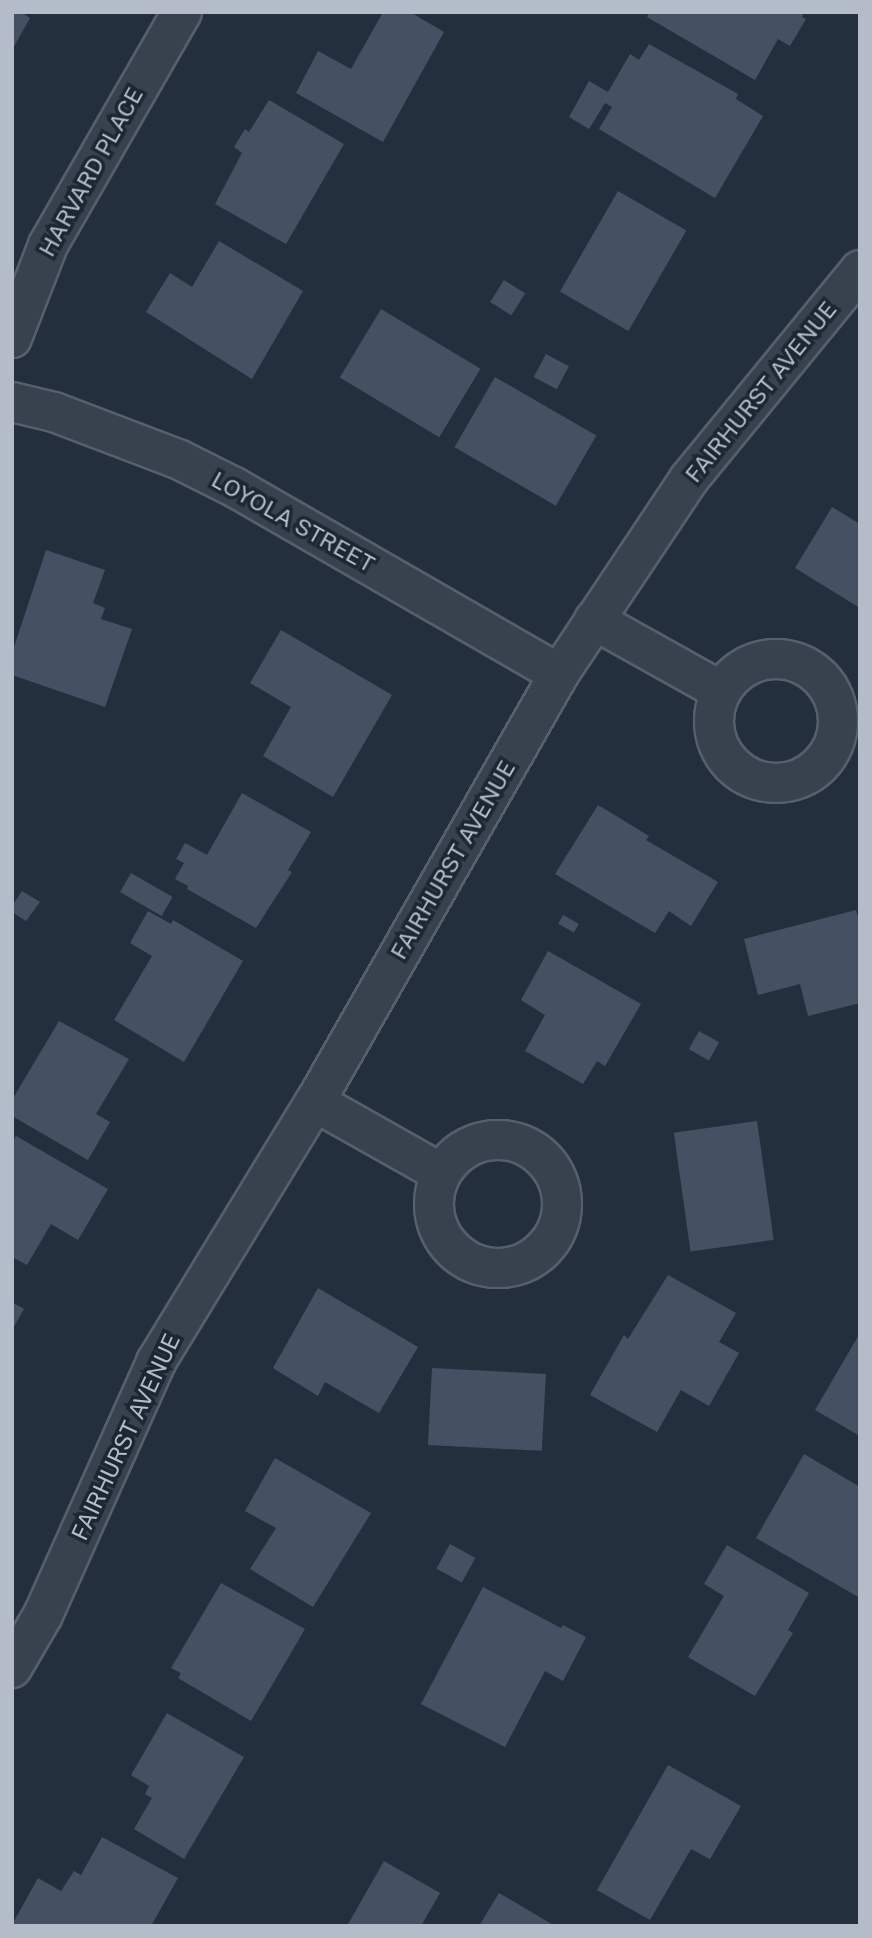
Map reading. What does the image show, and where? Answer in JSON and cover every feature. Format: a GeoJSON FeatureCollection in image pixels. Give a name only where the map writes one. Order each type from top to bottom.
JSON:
{"type":"FeatureCollection","features":[{"type":"Feature","properties":{"kind":"street","name":"HARVARD PLACE"},"geometry":{"type":"LineString","coordinates":[[12,338],[48,245],[182,12]]}},
{"type":"Feature","properties":{"kind":"street","name":"FAIRHURST AVENUE"},"geometry":{"type":"LineString","coordinates":[[12,1668],[43,1615],[156,1362],[314,1102],[559,674],[689,479],[860,270]]}},
{"type":"Feature","properties":{"kind":"street","name":"LOYOLA STREET"},"geometry":{"type":"LineString","coordinates":[[12,402],[54,412],[178,459],[234,487],[559,674]]}},
{"type":"Feature","properties":{"kind":"street"},"geometry":{"type":"LineString","coordinates":[[594,620],[721,691]]}},
{"type":"Feature","properties":{"kind":"street"},"geometry":{"type":"LineString","coordinates":[[314,1102],[441,1172]]}},
{"type":"Feature","properties":{"kind":"building"},"geometry":{"type":"Polygon","coordinates":[[[12,12],[21,12],[30,18],[12,50],[12,12]]]}},
{"type":"Feature","properties":{"kind":"building"},"geometry":{"type":"Polygon","coordinates":[[[383,12],[410,12],[444,32],[383,142],[296,93],[318,51],[351,69],[383,12]]]}},
{"type":"Feature","properties":{"kind":"building"},"geometry":{"type":"Polygon","coordinates":[[[650,12],[804,12],[802,17],[806,19],[790,46],[778,39],[755,80],[647,17],[650,12]]]}},
{"type":"Feature","properties":{"kind":"building"},"geometry":{"type":"Polygon","coordinates":[[[649,44],[738,94],[736,99],[763,116],[715,198],[599,129],[612,107],[605,103],[589,129],[569,117],[589,81],[608,92],[630,54],[639,60],[649,44]]]}},
{"type":"Feature","properties":{"kind":"building"},"geometry":{"type":"Polygon","coordinates":[[[269,100],[344,144],[286,244],[215,204],[242,153],[234,147],[245,129],[249,132],[269,100]]]}},
{"type":"Feature","properties":{"kind":"building"},"geometry":{"type":"Polygon","coordinates":[[[618,191],[686,230],[628,331],[560,291],[618,191]]]}},
{"type":"Feature","properties":{"kind":"building"},"geometry":{"type":"Polygon","coordinates":[[[219,241],[303,291],[252,379],[146,312],[170,273],[192,287],[219,241]]]}},
{"type":"Feature","properties":{"kind":"building"},"geometry":{"type":"Polygon","coordinates":[[[504,280],[525,293],[511,315],[490,302],[504,280]]]}},
{"type":"Feature","properties":{"kind":"building"},"geometry":{"type":"Polygon","coordinates":[[[381,309],[480,369],[439,437],[340,378],[381,309]]]}},
{"type":"Feature","properties":{"kind":"building"},"geometry":{"type":"Polygon","coordinates":[[[546,354],[569,366],[557,389],[534,377],[546,354]]]}},
{"type":"Feature","properties":{"kind":"building"},"geometry":{"type":"Polygon","coordinates":[[[495,377],[596,436],[556,506],[454,447],[495,377]]]}},
{"type":"Feature","properties":{"kind":"building"},"geometry":{"type":"Polygon","coordinates":[[[832,507],[860,524],[860,608],[795,568],[832,507]]]}},
{"type":"Feature","properties":{"kind":"building"},"geometry":{"type":"Polygon","coordinates":[[[46,550],[105,570],[93,603],[105,608],[101,619],[132,629],[105,707],[12,675],[12,653],[46,550]]]}},
{"type":"Feature","properties":{"kind":"building"},"geometry":{"type":"Polygon","coordinates":[[[281,630],[392,695],[333,797],[263,756],[291,707],[250,683],[281,630]]]}},
{"type":"Feature","properties":{"kind":"building"},"geometry":{"type":"Polygon","coordinates":[[[242,793],[311,832],[288,870],[292,872],[256,928],[187,889],[188,886],[175,879],[184,863],[176,859],[185,843],[207,855],[242,793]]]}},
{"type":"Feature","properties":{"kind":"building"},"geometry":{"type":"Polygon","coordinates":[[[598,805],[649,836],[646,840],[718,882],[691,926],[669,911],[655,933],[555,874],[598,805]]]}},
{"type":"Feature","properties":{"kind":"building"},"geometry":{"type":"Polygon","coordinates":[[[131,873],[173,897],[162,916],[120,892],[131,873]]]}},
{"type":"Feature","properties":{"kind":"building"},"geometry":{"type":"Polygon","coordinates":[[[22,891],[40,902],[26,921],[12,912],[12,906],[22,891]]]}},
{"type":"Feature","properties":{"kind":"building"},"geometry":{"type":"Polygon","coordinates":[[[856,910],[860,923],[860,1003],[808,1016],[800,984],[758,995],[744,939],[856,910]]]}},
{"type":"Feature","properties":{"kind":"building"},"geometry":{"type":"Polygon","coordinates":[[[148,911],[171,924],[173,920],[243,961],[184,1062],[114,1020],[152,956],[130,943],[148,911]]]}},
{"type":"Feature","properties":{"kind":"building"},"geometry":{"type":"Polygon","coordinates":[[[563,915],[579,924],[574,932],[558,924],[563,915]]]}},
{"type":"Feature","properties":{"kind":"building"},"geometry":{"type":"Polygon","coordinates":[[[548,951],[641,1004],[605,1066],[597,1061],[583,1084],[525,1051],[545,1015],[521,1000],[548,951]]]}},
{"type":"Feature","properties":{"kind":"building"},"geometry":{"type":"Polygon","coordinates":[[[59,1021],[129,1059],[96,1114],[110,1122],[88,1160],[12,1116],[12,1100],[59,1021]]]}},
{"type":"Feature","properties":{"kind":"building"},"geometry":{"type":"Polygon","coordinates":[[[699,1031],[719,1042],[709,1061],[689,1049],[699,1031]]]}},
{"type":"Feature","properties":{"kind":"building"},"geometry":{"type":"Polygon","coordinates":[[[757,1121],[774,1240],[691,1252],[674,1133],[757,1121]]]}},
{"type":"Feature","properties":{"kind":"building"},"geometry":{"type":"Polygon","coordinates":[[[16,1136],[108,1189],[78,1240],[51,1224],[27,1265],[12,1257],[12,1143],[16,1136]]]}},
{"type":"Feature","properties":{"kind":"building"},"geometry":{"type":"Polygon","coordinates":[[[668,1275],[736,1313],[719,1342],[739,1353],[709,1406],[681,1390],[657,1432],[590,1395],[624,1335],[628,1339],[668,1275]]]}},
{"type":"Feature","properties":{"kind":"building"},"geometry":{"type":"Polygon","coordinates":[[[318,1288],[418,1347],[379,1413],[325,1382],[318,1396],[273,1368],[318,1288]]]}},
{"type":"Feature","properties":{"kind":"building"},"geometry":{"type":"Polygon","coordinates":[[[12,1302],[24,1309],[12,1330],[12,1302]]]}},
{"type":"Feature","properties":{"kind":"building"},"geometry":{"type":"Polygon","coordinates":[[[860,1333],[860,1436],[815,1410],[860,1333]]]}},
{"type":"Feature","properties":{"kind":"building"},"geometry":{"type":"Polygon","coordinates":[[[432,1368],[546,1374],[542,1451],[428,1445],[432,1368]]]}},
{"type":"Feature","properties":{"kind":"building"},"geometry":{"type":"Polygon","coordinates":[[[804,1454],[860,1487],[860,1598],[756,1538],[804,1454]]]}},
{"type":"Feature","properties":{"kind":"building"},"geometry":{"type":"Polygon","coordinates":[[[275,1458],[371,1513],[313,1607],[250,1569],[276,1528],[245,1511],[275,1458]]]}},
{"type":"Feature","properties":{"kind":"building"},"geometry":{"type":"Polygon","coordinates":[[[450,1544],[475,1558],[462,1583],[436,1568],[450,1544]]]}},
{"type":"Feature","properties":{"kind":"building"},"geometry":{"type":"Polygon","coordinates":[[[727,1545],[809,1593],[788,1630],[793,1633],[755,1696],[688,1657],[724,1596],[704,1584],[727,1545]]]}},
{"type":"Feature","properties":{"kind":"building"},"geometry":{"type":"Polygon","coordinates":[[[221,1583],[305,1629],[251,1721],[178,1678],[181,1673],[171,1668],[221,1583]]]}},
{"type":"Feature","properties":{"kind":"building"},"geometry":{"type":"Polygon","coordinates":[[[483,1587],[561,1628],[563,1625],[586,1637],[563,1681],[545,1671],[505,1747],[421,1704],[483,1587]]]}},
{"type":"Feature","properties":{"kind":"building"},"geometry":{"type":"Polygon","coordinates":[[[167,1713],[244,1757],[184,1859],[134,1829],[152,1798],[145,1794],[149,1786],[131,1775],[167,1713]]]}},
{"type":"Feature","properties":{"kind":"building"},"geometry":{"type":"Polygon","coordinates":[[[668,1765],[741,1806],[710,1859],[691,1849],[650,1920],[597,1890],[668,1765]]]}},
{"type":"Feature","properties":{"kind":"building"},"geometry":{"type":"Polygon","coordinates":[[[102,1837],[178,1878],[151,1926],[18,1926],[13,1923],[38,1878],[61,1891],[74,1871],[81,1875],[102,1837]]]}},
{"type":"Feature","properties":{"kind":"building"},"geometry":{"type":"Polygon","coordinates":[[[384,1861],[440,1893],[421,1926],[347,1926],[384,1861]]]}},
{"type":"Feature","properties":{"kind":"building"},"geometry":{"type":"Polygon","coordinates":[[[499,1893],[555,1926],[479,1926],[499,1893]]]}}]}
